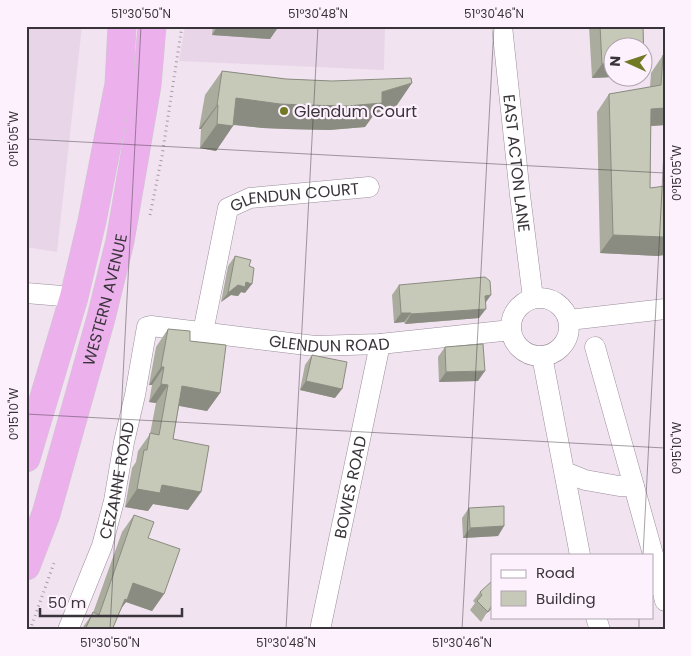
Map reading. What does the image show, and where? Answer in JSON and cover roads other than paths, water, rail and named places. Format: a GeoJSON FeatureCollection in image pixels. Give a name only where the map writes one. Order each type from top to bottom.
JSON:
{"type":"FeatureCollection","features":[{"type":"Feature","properties":{"kind":"highway","name":"WESTERN AVENUE"},"geometry":{"type":"LineString","coordinates":[[26,458],[74,297],[92,221],[119,84],[122,26]]}},
{"type":"Feature","properties":{"kind":"highway","name":"WESTERN AVENUE"},"geometry":{"type":"LineString","coordinates":[[26,566],[46,514],[101,318],[120,242],[147,85],[152,26]]}},
{"type":"Feature","properties":{"kind":"street","name":"EAST ACTON LANE"},"geometry":{"type":"LineString","coordinates":[[502,26],[533,298]]}},
{"type":"Feature","properties":{"kind":"street","name":"GLENDUN COURT"},"geometry":{"type":"LineString","coordinates":[[203,332],[228,208],[250,198],[369,187]]}},
{"type":"Feature","properties":{"kind":"street"},"geometry":{"type":"LineString","coordinates":[[26,293],[74,297]]}},
{"type":"Feature","properties":{"kind":"street"},"geometry":{"type":"LineString","coordinates":[[542,297],[559,304],[569,320],[567,340],[552,354],[533,356],[525,352],[513,339],[511,322],[514,314],[518,307],[533,298],[542,297]]}},
{"type":"Feature","properties":{"kind":"street"},"geometry":{"type":"LineString","coordinates":[[569,320],[665,309]]}},
{"type":"Feature","properties":{"kind":"street","name":"GLENDUN ROAD"},"geometry":{"type":"LineString","coordinates":[[147,327],[315,346],[380,344],[511,330]]}},
{"type":"Feature","properties":{"kind":"street","name":"CEZANNE ROAD"},"geometry":{"type":"LineString","coordinates":[[68,630],[102,546],[114,501],[147,327]]}},
{"type":"Feature","properties":{"kind":"street","name":"BOWES ROAD"},"geometry":{"type":"LineString","coordinates":[[320,630],[380,344]]}},
{"type":"Feature","properties":{"kind":"street"},"geometry":{"type":"LineString","coordinates":[[595,347],[652,554]]}},
{"type":"Feature","properties":{"kind":"street"},"geometry":{"type":"LineString","coordinates":[[542,356],[580,554]]}},
{"type":"Feature","properties":{"kind":"street"},"geometry":{"type":"LineString","coordinates":[[565,472],[585,480],[619,486],[634,486]]}},
{"type":"Feature","properties":{"kind":"street"},"geometry":{"type":"LineString","coordinates":[[654,561],[665,602]]}},
{"type":"Feature","properties":{"kind":"street"},"geometry":{"type":"LineString","coordinates":[[596,618],[600,630]]}},
{"type":"Feature","properties":{"kind":"place","name":"Glendum Court"},"geometry":{"type":"Point","coordinates":[284,111]}}]}
